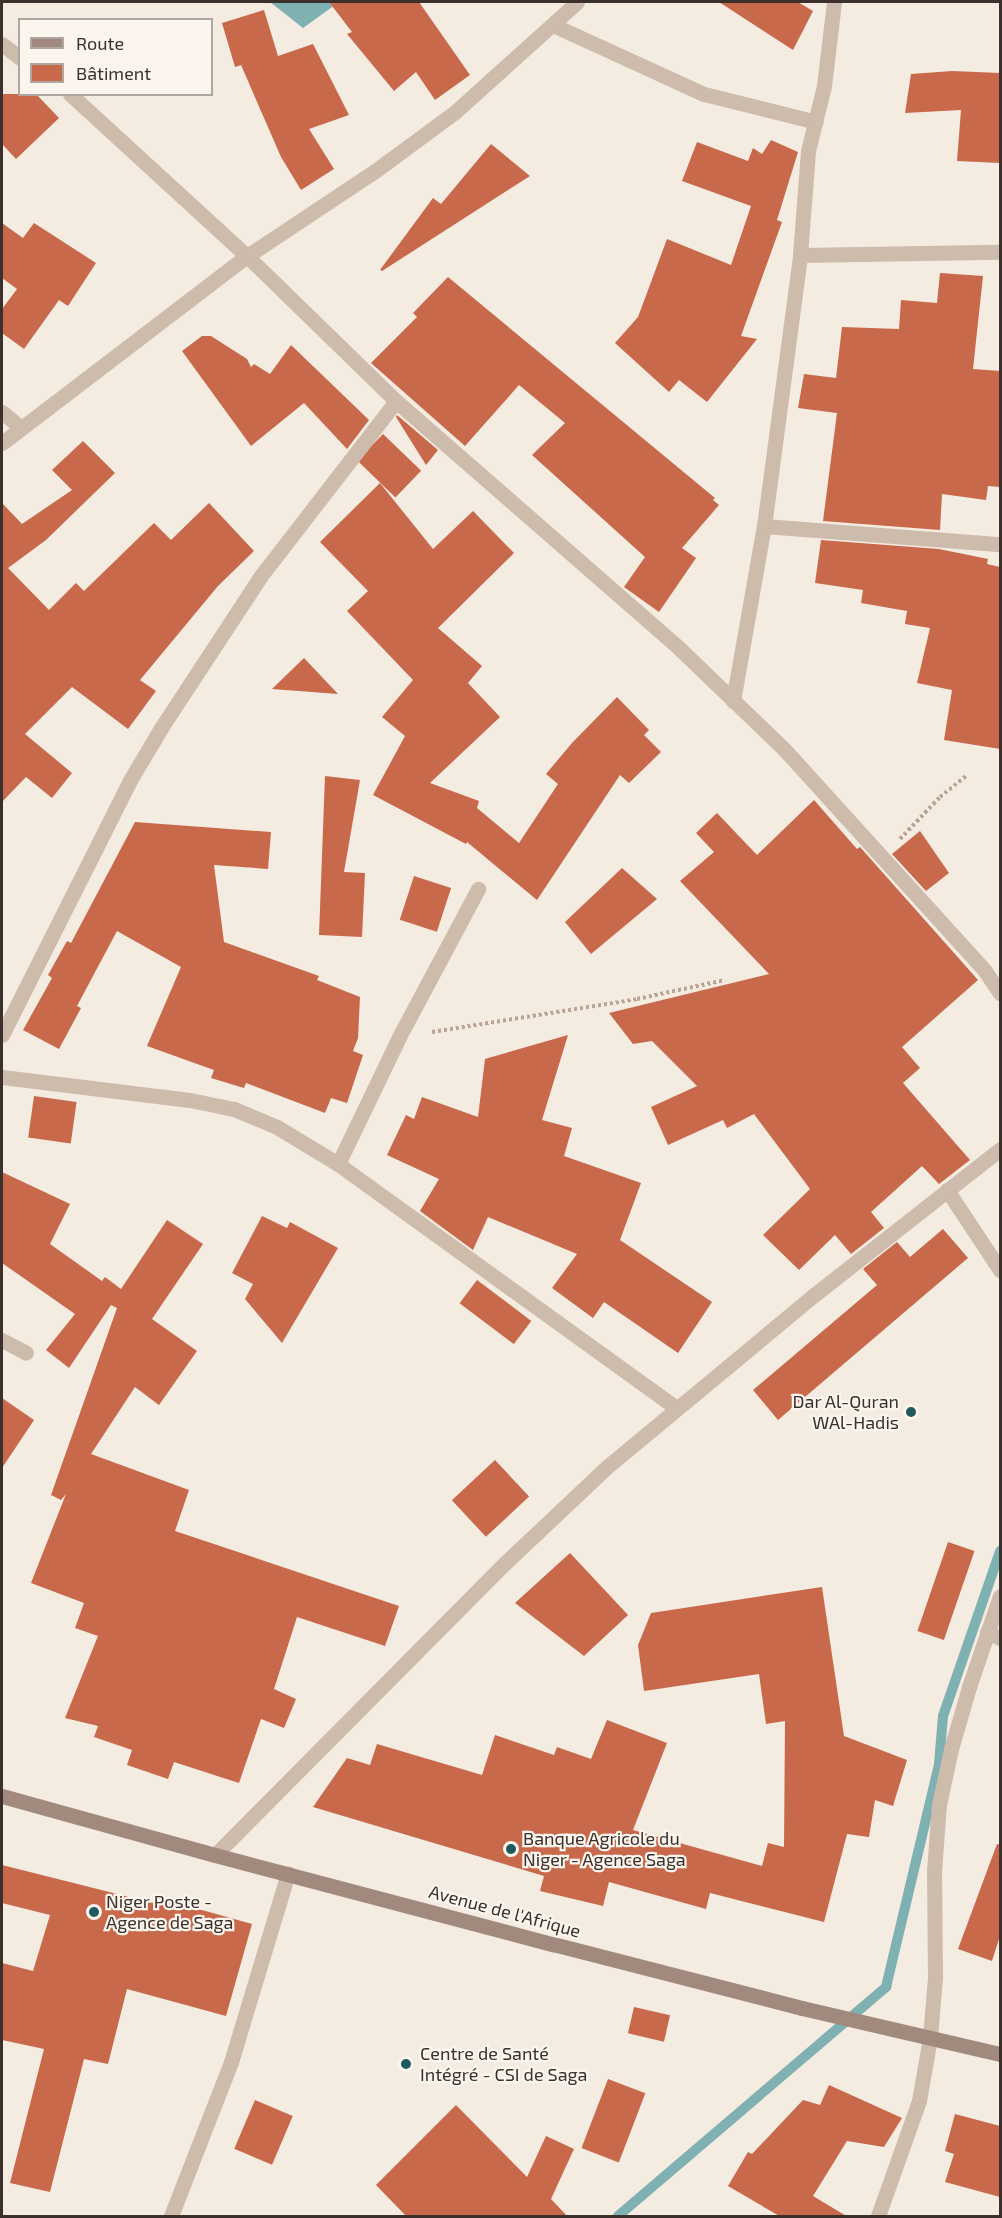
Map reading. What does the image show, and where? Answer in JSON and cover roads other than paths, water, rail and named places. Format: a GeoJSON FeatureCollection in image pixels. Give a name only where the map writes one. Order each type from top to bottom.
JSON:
{"type":"FeatureCollection","features":[{"type":"Feature","properties":{"kind":"main road","name":"Avenue de l'Afrique"},"geometry":{"type":"LineString","coordinates":[[2,1796],[215,1855],[802,2008],[1000,2054]]}},
{"type":"Feature","properties":{"kind":"street"},"geometry":{"type":"LineString","coordinates":[[2,443],[247,256],[375,171],[456,112],[577,2]]}},
{"type":"Feature","properties":{"kind":"street"},"geometry":{"type":"LineString","coordinates":[[733,701],[764,526],[800,255],[808,151],[824,86],[834,2]]}},
{"type":"Feature","properties":{"kind":"street"},"geometry":{"type":"LineString","coordinates":[[553,25],[704,94],[816,122]]}},
{"type":"Feature","properties":{"kind":"street"},"geometry":{"type":"LineString","coordinates":[[2,44],[18,56]]}},
{"type":"Feature","properties":{"kind":"street"},"geometry":{"type":"LineString","coordinates":[[72,96],[247,256],[396,401],[646,619],[784,749],[985,971],[1000,993]]}},
{"type":"Feature","properties":{"kind":"street"},"geometry":{"type":"LineString","coordinates":[[800,255],[1000,252]]}},
{"type":"Feature","properties":{"kind":"street"},"geometry":{"type":"LineString","coordinates":[[2,1035],[129,782],[160,728],[260,577],[396,401]]}},
{"type":"Feature","properties":{"kind":"street"},"geometry":{"type":"LineString","coordinates":[[2,412],[21,428]]}},
{"type":"Feature","properties":{"kind":"street"},"geometry":{"type":"LineString","coordinates":[[764,526],[1000,544]]}},
{"type":"Feature","properties":{"kind":"street"},"geometry":{"type":"LineString","coordinates":[[338,1164],[399,1037],[478,889]]}},
{"type":"Feature","properties":{"kind":"street"},"geometry":{"type":"LineString","coordinates":[[2,1077],[189,1100],[234,1109],[277,1127],[338,1164],[511,1286],[676,1408]]}},
{"type":"Feature","properties":{"kind":"street"},"geometry":{"type":"LineString","coordinates":[[215,1855],[505,1563],[608,1466],[676,1408],[1000,1149]]}},
{"type":"Feature","properties":{"kind":"street"},"geometry":{"type":"LineString","coordinates":[[947,1190],[1000,1270]]}},
{"type":"Feature","properties":{"kind":"street"},"geometry":{"type":"LineString","coordinates":[[2,1340],[26,1353]]}},
{"type":"Feature","properties":{"kind":"street"},"geometry":{"type":"LineString","coordinates":[[879,2217],[919,2101],[930,2037],[935,1978],[934,1871],[939,1805],[951,1749],[994,1635],[1000,1596]]}},
{"type":"Feature","properties":{"kind":"street"},"geometry":{"type":"LineString","coordinates":[[171,2217],[231,2062],[288,1873]]}},
{"type":"Feature","properties":{"kind":"water"},"geometry":{"type":"Polygon","coordinates":[[[270,2],[339,2],[303,28],[270,2]]]}},
{"type":"Feature","properties":{"kind":"waterway"},"geometry":{"type":"LineString","coordinates":[[618,2216],[886,1987],[939,1764],[943,1716],[1000,1551]]}},
{"type":"Feature","properties":{"kind":"place","name":"Dar Al-Quran WAl-Hadis"},"geometry":{"type":"Point","coordinates":[911,1412]}},
{"type":"Feature","properties":{"kind":"place","name":"Banque Agricole du Niger - Agence Saga"},"geometry":{"type":"Point","coordinates":[511,1849]}},
{"type":"Feature","properties":{"kind":"place","name":"Niger Poste - Agence de Saga"},"geometry":{"type":"Point","coordinates":[94,1912]}},
{"type":"Feature","properties":{"kind":"place","name":"Centre de Santé Intégré - CSI de Saga"},"geometry":{"type":"Point","coordinates":[406,2064]}}]}
